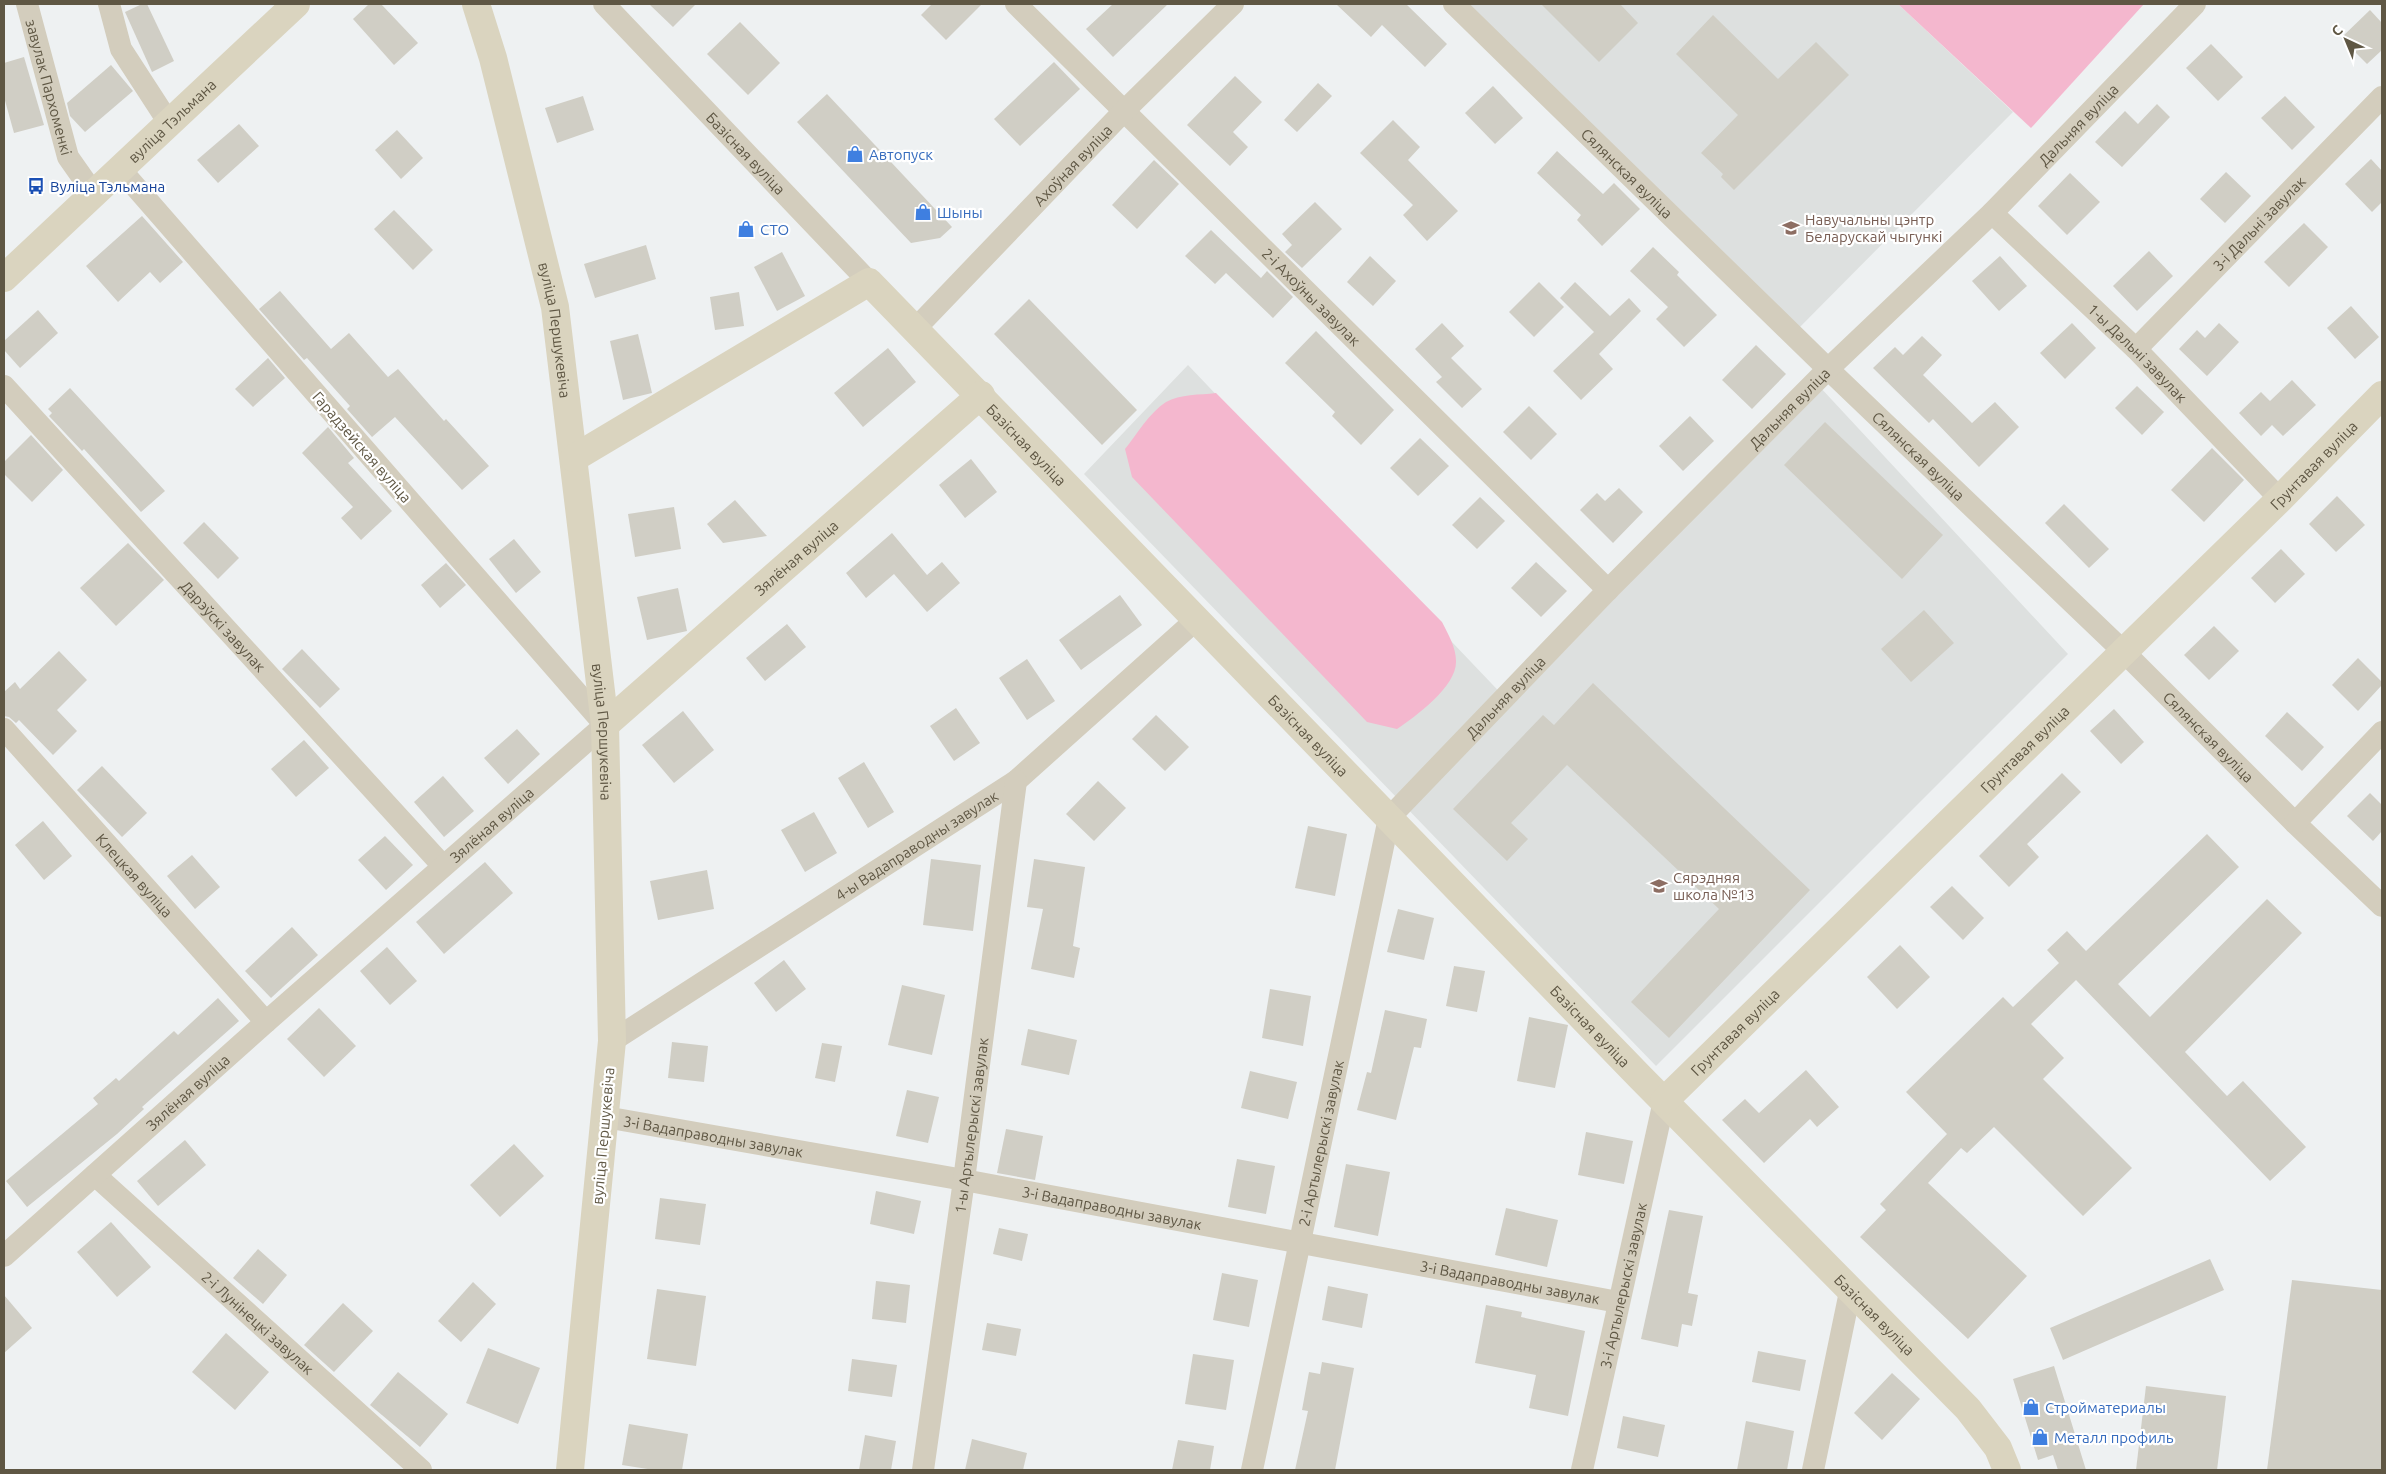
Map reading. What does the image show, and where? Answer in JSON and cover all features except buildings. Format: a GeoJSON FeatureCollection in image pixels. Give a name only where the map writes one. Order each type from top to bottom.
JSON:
{"type":"FeatureCollection","features":[{"type":"Feature","properties":{"kind":"main road","name":"вуліца Тэльмана"},"geometry":{"type":"LineString","coordinates":[[4,278],[296,4]]}},
{"type":"Feature","properties":{"kind":"main road","name":"вуліца Першукевіча"},"geometry":{"type":"LineString","coordinates":[[476,4],[493,58],[555,307],[605,725],[612,1041],[570,1470]]}},
{"type":"Feature","properties":{"kind":"main road"},"geometry":{"type":"LineString","coordinates":[[574,458],[869,282]]}},
{"type":"Feature","properties":{"kind":"main road","name":"Базісная вуліца"},"geometry":{"type":"LineString","coordinates":[[869,282],[916,328],[1850,1292],[1968,1409],[1998,1448],[2007,1470]]}},
{"type":"Feature","properties":{"kind":"main road","name":"Зялёная вуліца"},"geometry":{"type":"LineString","coordinates":[[605,725],[981,395]]}},
{"type":"Feature","properties":{"kind":"main road","name":"Грунтавая вуліца"},"geometry":{"type":"LineString","coordinates":[[1664,1101],[2280,498],[2382,395]]}},
{"type":"Feature","properties":{"kind":"street","name":"завулак Пархоменкі"},"geometry":{"type":"LineString","coordinates":[[26,4],[68,157],[94,194]]}},
{"type":"Feature","properties":{"kind":"street"},"geometry":{"type":"LineString","coordinates":[[110,4],[121,49],[169,123]]}},
{"type":"Feature","properties":{"kind":"street","name":"Базісная вуліца"},"geometry":{"type":"LineString","coordinates":[[604,4],[869,282]]}},
{"type":"Feature","properties":{"kind":"street","name":"2-і Ахоўны завулак"},"geometry":{"type":"LineString","coordinates":[[1016,4],[1608,590]]}},
{"type":"Feature","properties":{"kind":"street","name":"Ахоўная вуліца"},"geometry":{"type":"LineString","coordinates":[[916,328],[1124,111],[1233,4]]}},
{"type":"Feature","properties":{"kind":"street","name":"Сялянская вуліца"},"geometry":{"type":"LineString","coordinates":[[1454,4],[1828,369],[2123,651],[2295,823],[2382,906]]}},
{"type":"Feature","properties":{"kind":"street","name":"Дальняя вуліца"},"geometry":{"type":"LineString","coordinates":[[1389,818],[1608,590],[1828,369],[1992,213],[2195,4]]}},
{"type":"Feature","properties":{"kind":"street","name":"3-і Дальні завулак"},"geometry":{"type":"LineString","coordinates":[[2136,349],[2382,97]]}},
{"type":"Feature","properties":{"kind":"street","name":"Гарадзейская вуліца"},"geometry":{"type":"LineString","coordinates":[[120,169],[605,725]]}},
{"type":"Feature","properties":{"kind":"street","name":"1-ы Дальні завулак"},"geometry":{"type":"LineString","coordinates":[[1992,213],[2136,349],[2280,498]]}},
{"type":"Feature","properties":{"kind":"street","name":"Дарэўскі завулак"},"geometry":{"type":"LineString","coordinates":[[4,386],[444,866]]}},
{"type":"Feature","properties":{"kind":"street","name":"4-ы Вадаправодны завулак"},"geometry":{"type":"LineString","coordinates":[[612,1041],[1016,781],[1197,619]]}},
{"type":"Feature","properties":{"kind":"street","name":"Зялёная вуліца"},"geometry":{"type":"LineString","coordinates":[[4,1256],[266,1022],[605,725]]}},
{"type":"Feature","properties":{"kind":"street","name":"Клецкая вуліца"},"geometry":{"type":"LineString","coordinates":[[4,729],[266,1022]]}},
{"type":"Feature","properties":{"kind":"street"},"geometry":{"type":"LineString","coordinates":[[2295,823],[2382,732]]}},
{"type":"Feature","properties":{"kind":"street","name":"1-ы Артылерыскі завулак"},"geometry":{"type":"LineString","coordinates":[[923,1470],[964,1180],[1016,781]]}},
{"type":"Feature","properties":{"kind":"street","name":"2-і Артылерыскі завулак"},"geometry":{"type":"LineString","coordinates":[[1252,1470],[1389,818]]}},
{"type":"Feature","properties":{"kind":"street","name":"3-і Артылерыскі завулак"},"geometry":{"type":"LineString","coordinates":[[1582,1470],[1664,1101]]}},
{"type":"Feature","properties":{"kind":"street","name":"3-і Вадаправодны завулак"},"geometry":{"type":"LineString","coordinates":[[605,1117],[964,1180],[1618,1302]]}},
{"type":"Feature","properties":{"kind":"street","name":"2-і Лунінецкі завулак"},"geometry":{"type":"LineString","coordinates":[[94,1176],[421,1470]]}},
{"type":"Feature","properties":{"kind":"street"},"geometry":{"type":"LineString","coordinates":[[1813,1470],[1850,1292]]}},
{"type":"Feature","properties":{"kind":"shaded area","name":"Навучальны цэнтр Беларускай чыгункі"},"geometry":{"type":"Polygon","coordinates":[[[1454,4],[1898,4],[2013,112],[1793,334],[1454,4]]]}},
{"type":"Feature","properties":{"kind":"shaded area"},"geometry":{"type":"Polygon","coordinates":[[[1898,4],[2144,4],[2031,128],[1898,4]]]}},
{"type":"Feature","properties":{"kind":"shaded area","name":"Сярэдняя школа №13"},"geometry":{"type":"Polygon","coordinates":[[[1188,365],[1512,705],[1819,386],[2068,654],[1656,1066],[1084,474],[1188,365]]]}},
{"type":"Feature","properties":{"kind":"shaded area"},"geometry":{"type":"Polygon","coordinates":[[[1216,393],[1442,622],[1455,651],[1455,671],[1443,690],[1434,699],[1397,729],[1367,722],[1132,477],[1125,449],[1154,412],[1172,399],[1190,395],[1216,393]]]}},
{"type":"Feature","properties":{"kind":"place","name":"Автопуск"},"geometry":{"type":"Point","coordinates":[855,154]}},
{"type":"Feature","properties":{"kind":"place","name":"Вуліца Тэльмана"},"geometry":{"type":"Point","coordinates":[36,186]}},
{"type":"Feature","properties":{"kind":"place","name":"Шыны"},"geometry":{"type":"Point","coordinates":[923,212]}},
{"type":"Feature","properties":{"kind":"place","name":"Навучальны цэнтр Беларускай чыгункі"},"geometry":{"type":"Point","coordinates":[1791,228]}},
{"type":"Feature","properties":{"kind":"place","name":"СТО"},"geometry":{"type":"Point","coordinates":[746,229]}},
{"type":"Feature","properties":{"kind":"place","name":"Сярэдняя школа №13"},"geometry":{"type":"Point","coordinates":[1659,886]}},
{"type":"Feature","properties":{"kind":"place","name":"Стройматериалы"},"geometry":{"type":"Point","coordinates":[2031,1407]}},
{"type":"Feature","properties":{"kind":"place","name":"Металл профиль"},"geometry":{"type":"Point","coordinates":[2040,1437]}}]}
